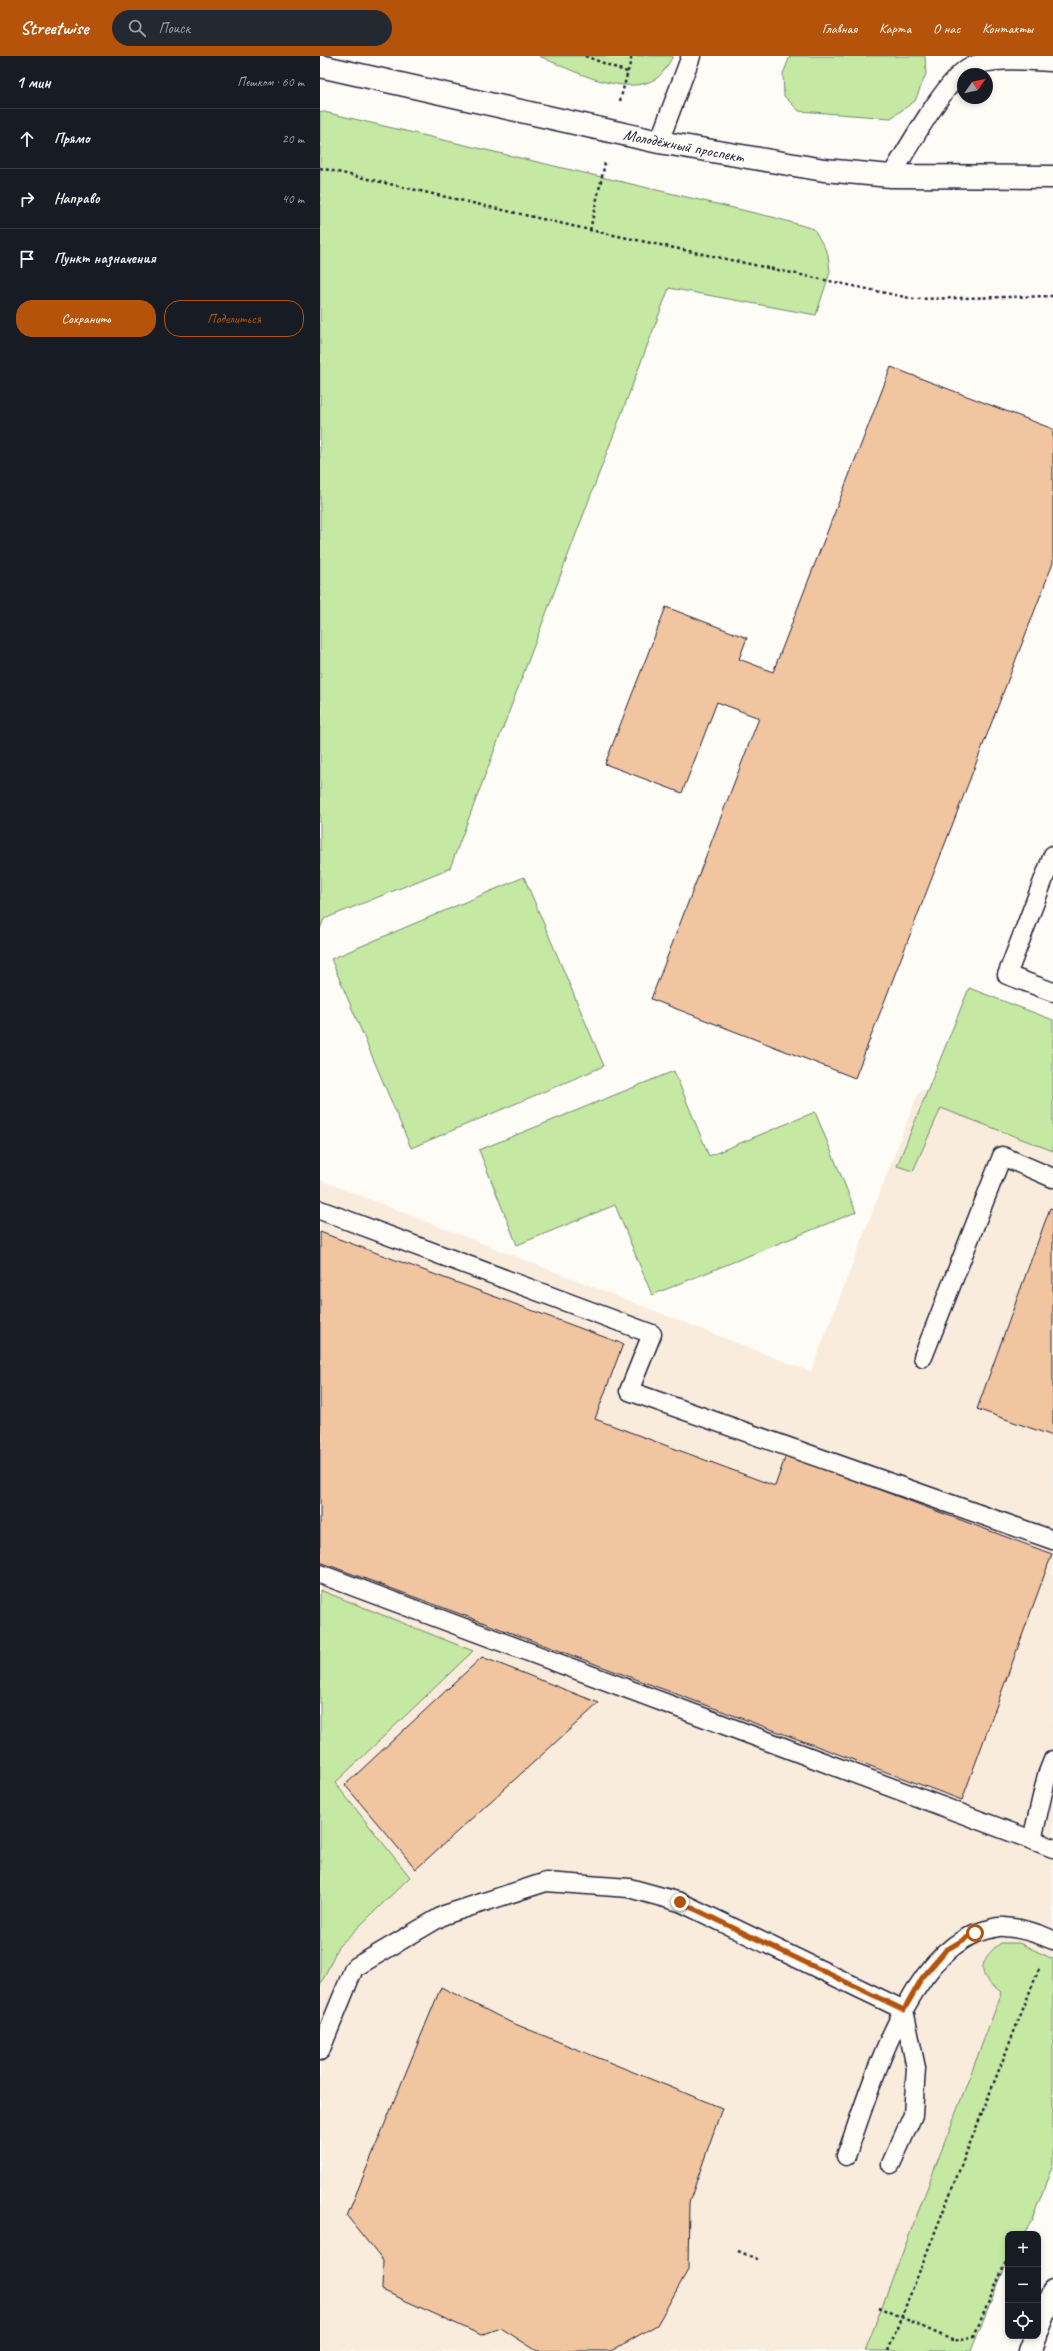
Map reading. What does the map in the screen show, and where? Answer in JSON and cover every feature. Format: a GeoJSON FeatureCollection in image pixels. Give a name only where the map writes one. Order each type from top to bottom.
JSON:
{"type":"FeatureCollection","features":[{"type":"Feature","properties":{"kind":"street","name":"Молодёжный проспект"},"geometry":{"type":"LineString","coordinates":[[320,66],[659,142],[824,170],[890,176],[1053,177]]}},
{"type":"Feature","properties":{"kind":"street"},"geometry":{"type":"LineString","coordinates":[[1041,2322],[1053,2292]]}},
{"type":"Feature","properties":{"kind":"street"},"geometry":{"type":"LineString","coordinates":[[1030,2351],[1035,2339]]}},
{"type":"Feature","properties":{"kind":"lane"},"geometry":{"type":"LineString","coordinates":[[659,142],[691,56]]}},
{"type":"Feature","properties":{"kind":"lane"},"geometry":{"type":"LineString","coordinates":[[890,176],[951,82],[969,66],[996,60],[1053,62]]}},
{"type":"Feature","properties":{"kind":"lane"},"geometry":{"type":"LineString","coordinates":[[1053,855],[1007,975],[1053,992]]}},
{"type":"Feature","properties":{"kind":"lane"},"geometry":{"type":"LineString","coordinates":[[922,1357],[1002,1156],[1053,1178]]}},
{"type":"Feature","properties":{"kind":"lane"},"geometry":{"type":"LineString","coordinates":[[320,1210],[652,1334],[629,1391],[1053,1540]]}},
{"type":"Feature","properties":{"kind":"lane"},"geometry":{"type":"LineString","coordinates":[[320,1574],[1053,1848]]}},
{"type":"Feature","properties":{"kind":"lane"},"geometry":{"type":"LineString","coordinates":[[1032,1840],[1047,1775],[1053,1760]]}},
{"type":"Feature","properties":{"kind":"lane"},"geometry":{"type":"LineString","coordinates":[[320,2051],[354,1968],[444,1915],[546,1882],[629,1888],[680,1902],[904,2010]]}},
{"type":"Feature","properties":{"kind":"lane"},"geometry":{"type":"LineString","coordinates":[[846,2156],[880,2067],[904,2010],[922,1978],[946,1950],[975,1933],[1002,1926],[1032,1931],[1053,1940]]}},
{"type":"Feature","properties":{"kind":"lane"},"geometry":{"type":"LineString","coordinates":[[891,2164],[913,2115],[916,2068],[904,2010]]}},
{"type":"Feature","properties":{"kind":"path"},"geometry":{"type":"LineString","coordinates":[[585,56],[627,72]]}},
{"type":"Feature","properties":{"kind":"path"},"geometry":{"type":"LineString","coordinates":[[320,168],[590,230],[914,300],[1053,296]]}},
{"type":"Feature","properties":{"kind":"path"},"geometry":{"type":"LineString","coordinates":[[888,2351],[1043,1959]]}},
{"type":"Feature","properties":{"kind":"path"},"geometry":{"type":"LineString","coordinates":[[738,2251],[757,2259]]}},
{"type":"Feature","properties":{"kind":"path"},"geometry":{"type":"LineString","coordinates":[[879,2307],[954,2341],[974,2336],[1005,2264]]}},
{"type":"Feature","properties":{"kind":"shaded area"},"geometry":{"type":"Polygon","coordinates":[[[943,1087],[1053,1130],[1053,1994],[915,2351],[320,2351],[320,1180],[811,1372],[919,1091],[943,1087]]]}},
{"type":"Feature","properties":{"kind":"green space"},"geometry":{"type":"Polygon","coordinates":[[[539,56],[673,56],[664,71],[657,78],[644,84],[629,85],[614,84],[597,80],[539,56]]]}},
{"type":"Feature","properties":{"kind":"green space"},"geometry":{"type":"Polygon","coordinates":[[[790,56],[925,56],[926,74],[915,101],[891,118],[799,111],[784,96],[783,74],[790,56]]]}},
{"type":"Feature","properties":{"kind":"green space"},"geometry":{"type":"Polygon","coordinates":[[[320,111],[776,218],[814,229],[828,254],[830,272],[816,315],[669,288],[450,868],[324,919],[320,929],[320,111]]]}},
{"type":"Feature","properties":{"kind":"green space"},"geometry":{"type":"Polygon","coordinates":[[[524,877],[604,1066],[411,1148],[331,959],[524,877]]]}},
{"type":"Feature","properties":{"kind":"green space"},"geometry":{"type":"Polygon","coordinates":[[[969,988],[1053,1020],[1053,1151],[941,1108],[913,1171],[897,1166],[969,988]]]}},
{"type":"Feature","properties":{"kind":"green space"},"geometry":{"type":"Polygon","coordinates":[[[674,1071],[709,1156],[815,1112],[856,1212],[652,1295],[615,1205],[517,1245],[479,1150],[674,1071]]]}},
{"type":"Feature","properties":{"kind":"green space"},"geometry":{"type":"Polygon","coordinates":[[[320,1590],[473,1651],[335,1783],[410,1877],[338,1947],[320,1986],[320,1590]]]}},
{"type":"Feature","properties":{"kind":"green space"},"geometry":{"type":"Polygon","coordinates":[[[1001,1943],[1019,1943],[1053,1959],[1053,2164],[1032,2220],[1026,2231],[1005,2231],[1005,2267],[971,2351],[865,2351],[1002,1992],[988,1982],[984,1975],[983,1964],[992,1950],[1001,1943]]]}},
{"type":"Feature","properties":{"kind":"building"},"geometry":{"type":"Polygon","coordinates":[[[891,367],[1053,429],[1053,563],[855,1078],[651,999],[759,718],[717,702],[682,793],[605,764],[666,607],[747,638],[739,659],[773,672],[891,367]]]}},
{"type":"Feature","properties":{"kind":"building"},"geometry":{"type":"Polygon","coordinates":[[[1050,1208],[1053,1209],[1053,1436],[977,1409],[1050,1208]]]}},
{"type":"Feature","properties":{"kind":"building"},"geometry":{"type":"Polygon","coordinates":[[[320,1232],[623,1344],[595,1419],[775,1486],[786,1455],[1052,1554],[962,1800],[320,1562],[320,1232]]]}},
{"type":"Feature","properties":{"kind":"building"},"geometry":{"type":"Polygon","coordinates":[[[482,1657],[599,1703],[416,1869],[345,1785],[482,1657]]]}},
{"type":"Feature","properties":{"kind":"building"},"geometry":{"type":"Polygon","coordinates":[[[441,1987],[510,2022],[722,2108],[689,2203],[688,2270],[657,2325],[611,2351],[537,2351],[501,2328],[481,2335],[382,2290],[383,2261],[347,2216],[441,1987]]]}},
{"type":"Feature","properties":{"kind":"route"},"geometry":{"type":"LineString","coordinates":[[680,1902],[904,2010],[922,1978],[946,1950],[975,1933]]}}]}
